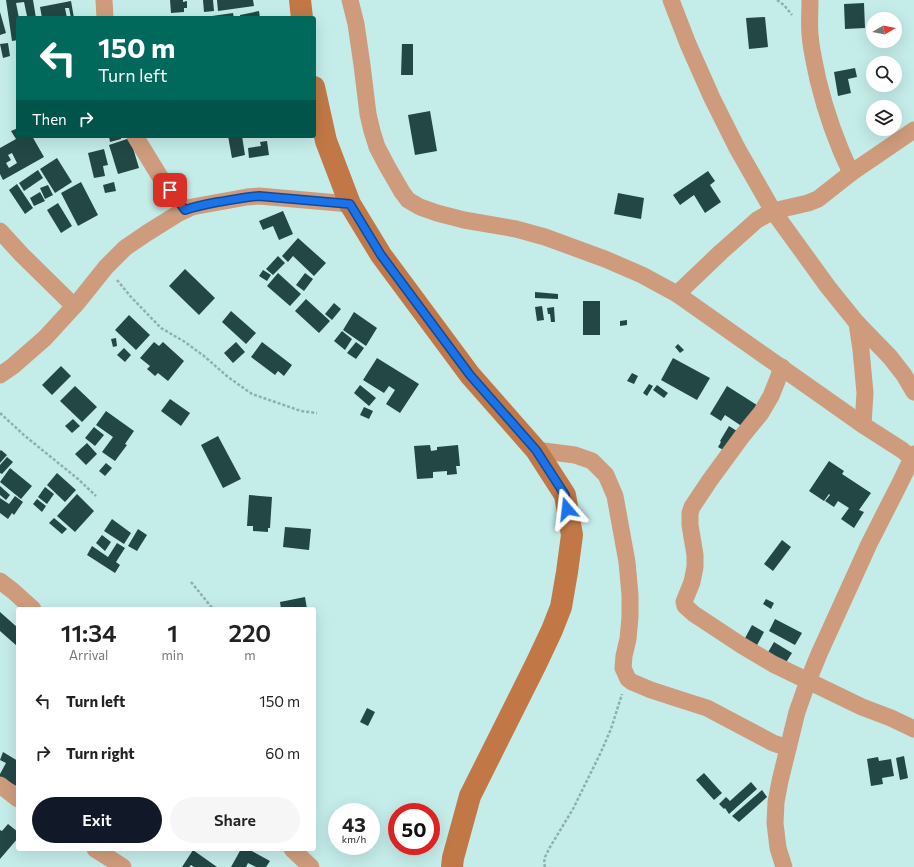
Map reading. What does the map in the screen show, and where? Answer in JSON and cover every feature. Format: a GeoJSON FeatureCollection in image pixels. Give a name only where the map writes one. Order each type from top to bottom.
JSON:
{"type":"FeatureCollection","features":[{"type":"Feature","properties":{"kind":"main road"},"geometry":{"type":"LineString","coordinates":[[300,0],[302,16]]}},
{"type":"Feature","properties":{"kind":"main road"},"geometry":{"type":"LineString","coordinates":[[316,96],[326,141],[350,204],[381,255],[470,375],[536,450],[565,495],[570,522],[572,535],[561,607],[546,644],[470,796],[453,858],[452,867]]}},
{"type":"Feature","properties":{"kind":"street"},"geometry":{"type":"LineString","coordinates":[[104,0],[105,16]]}},
{"type":"Feature","properties":{"kind":"street"},"geometry":{"type":"LineString","coordinates":[[350,0],[356,24],[368,114],[372,131],[377,147],[408,200],[420,207],[436,213],[464,220],[516,229],[545,237],[605,259],[642,275],[678,294],[913,458],[869,544],[819,654],[797,712],[776,802],[775,823],[778,848],[784,867]]}},
{"type":"Feature","properties":{"kind":"street"},"geometry":{"type":"LineString","coordinates":[[671,0],[688,44],[712,98],[737,148],[773,211],[828,286],[857,323],[890,357],[904,375],[914,392]]}},
{"type":"Feature","properties":{"kind":"street"},"geometry":{"type":"LineString","coordinates":[[810,0],[810,34],[812,52],[822,95],[841,153],[851,173]]}},
{"type":"Feature","properties":{"kind":"street"},"geometry":{"type":"LineString","coordinates":[[678,294],[757,220],[773,211],[808,203],[818,199],[851,173],[914,130]]}},
{"type":"Feature","properties":{"kind":"street"},"geometry":{"type":"LineString","coordinates":[[136,138],[162,180],[185,210]]}},
{"type":"Feature","properties":{"kind":"street"},"geometry":{"type":"LineString","coordinates":[[0,375],[31,352],[45,338],[106,267],[125,248],[179,212],[192,207],[259,196],[350,204]]}},
{"type":"Feature","properties":{"kind":"street"},"geometry":{"type":"LineString","coordinates":[[0,231],[74,306]]}},
{"type":"Feature","properties":{"kind":"street"},"geometry":{"type":"LineString","coordinates":[[857,323],[863,365],[865,394],[863,424]]}},
{"type":"Feature","properties":{"kind":"street"},"geometry":{"type":"LineString","coordinates":[[782,367],[778,381],[761,413],[743,435],[692,507],[690,513],[690,525],[695,555],[695,567],[692,582],[684,602],[685,606],[694,614],[741,645],[773,664],[862,707],[914,729]]}},
{"type":"Feature","properties":{"kind":"street"},"geometry":{"type":"LineString","coordinates":[[536,450],[575,455],[592,461],[606,475],[615,496],[627,562],[629,588],[630,616],[623,668],[628,679],[651,690],[707,708],[773,743],[788,748]]}},
{"type":"Feature","properties":{"kind":"street"},"geometry":{"type":"LineString","coordinates":[[0,581],[30,607]]}},
{"type":"Feature","properties":{"kind":"street"},"geometry":{"type":"LineString","coordinates":[[0,785],[16,797]]}},
{"type":"Feature","properties":{"kind":"street"},"geometry":{"type":"LineString","coordinates":[[98,851],[123,867]]}},
{"type":"Feature","properties":{"kind":"street"},"geometry":{"type":"LineString","coordinates":[[294,851],[311,867]]}},
{"type":"Feature","properties":{"kind":"path"},"geometry":{"type":"LineString","coordinates":[[106,267],[161,328],[185,342],[228,377],[252,394],[300,411],[317,413]]}},
{"type":"Feature","properties":{"kind":"path"},"geometry":{"type":"LineString","coordinates":[[0,413],[96,496]]}},
{"type":"Feature","properties":{"kind":"path"},"geometry":{"type":"LineString","coordinates":[[191,582],[211,607]]}},
{"type":"Feature","properties":{"kind":"path"},"geometry":{"type":"LineString","coordinates":[[545,867],[544,863],[548,852],[573,809],[602,752],[628,679]]}},
{"type":"Feature","properties":{"kind":"building"},"geometry":{"type":"Polygon","coordinates":[[[6,0],[33,0],[36,16],[27,16],[24,2],[16,3],[19,16],[16,16],[16,40],[12,41],[6,0]]]}},
{"type":"Feature","properties":{"kind":"building"},"geometry":{"type":"Polygon","coordinates":[[[170,0],[183,0],[183,2],[187,1],[187,8],[184,8],[184,12],[171,13],[170,0]]]}},
{"type":"Feature","properties":{"kind":"building"},"geometry":{"type":"Polygon","coordinates":[[[203,0],[213,0],[214,11],[204,12],[203,0]]]}},
{"type":"Feature","properties":{"kind":"building"},"geometry":{"type":"Polygon","coordinates":[[[217,0],[253,0],[254,6],[218,11],[217,0]]]}},
{"type":"Feature","properties":{"kind":"building"},"geometry":{"type":"Polygon","coordinates":[[[71,1],[74,16],[71,16],[69,8],[65,8],[67,16],[42,16],[40,7],[71,1]]]}},
{"type":"Feature","properties":{"kind":"building"},"geometry":{"type":"Polygon","coordinates":[[[864,3],[865,28],[845,29],[844,4],[864,3]]]}},
{"type":"Feature","properties":{"kind":"building"},"geometry":{"type":"Polygon","coordinates":[[[259,11],[260,16],[240,16],[259,11]]]}},
{"type":"Feature","properties":{"kind":"building"},"geometry":{"type":"Polygon","coordinates":[[[0,12],[6,33],[0,35],[0,12]]]}},
{"type":"Feature","properties":{"kind":"building"},"geometry":{"type":"Polygon","coordinates":[[[233,13],[234,16],[212,16],[233,13]]]}},
{"type":"Feature","properties":{"kind":"building"},"geometry":{"type":"Polygon","coordinates":[[[765,17],[768,47],[749,49],[746,18],[765,17]]]}},
{"type":"Feature","properties":{"kind":"building"},"geometry":{"type":"Polygon","coordinates":[[[8,43],[10,56],[3,58],[0,44],[8,43]]]}},
{"type":"Feature","properties":{"kind":"building"},"geometry":{"type":"Polygon","coordinates":[[[402,44],[413,44],[413,75],[401,75],[402,44]]]}},
{"type":"Feature","properties":{"kind":"building"},"geometry":{"type":"Polygon","coordinates":[[[855,68],[857,77],[848,79],[851,93],[838,96],[834,72],[855,68]]]}},
{"type":"Feature","properties":{"kind":"building"},"geometry":{"type":"Polygon","coordinates":[[[430,111],[437,151],[415,155],[408,115],[430,111]]]}},
{"type":"Feature","properties":{"kind":"building"},"geometry":{"type":"Polygon","coordinates":[[[16,129],[16,138],[33,138],[44,157],[3,180],[0,174],[0,148],[16,139],[11,131],[16,129]],[[12,153],[8,155],[11,160],[6,163],[9,168],[17,163],[12,153]]]}},
{"type":"Feature","properties":{"kind":"building"},"geometry":{"type":"Polygon","coordinates":[[[109,138],[121,138],[121,139],[110,142],[109,138]]]}},
{"type":"Feature","properties":{"kind":"building"},"geometry":{"type":"Polygon","coordinates":[[[130,138],[139,168],[118,174],[109,145],[130,138]]]}},
{"type":"Feature","properties":{"kind":"building"},"geometry":{"type":"Polygon","coordinates":[[[228,138],[242,138],[245,155],[232,158],[228,138]]]}},
{"type":"Feature","properties":{"kind":"building"},"geometry":{"type":"Polygon","coordinates":[[[267,141],[269,155],[249,158],[248,148],[261,146],[260,142],[267,141]]]}},
{"type":"Feature","properties":{"kind":"building"},"geometry":{"type":"Polygon","coordinates":[[[104,149],[108,165],[103,166],[105,176],[94,178],[88,153],[104,149]]]}},
{"type":"Feature","properties":{"kind":"building"},"geometry":{"type":"Polygon","coordinates":[[[57,158],[72,182],[55,193],[40,169],[57,158]]]}},
{"type":"Feature","properties":{"kind":"building"},"geometry":{"type":"Polygon","coordinates":[[[38,170],[43,178],[24,191],[19,183],[38,170]]]}},
{"type":"Feature","properties":{"kind":"building"},"geometry":{"type":"Polygon","coordinates":[[[708,171],[715,181],[710,185],[721,202],[705,213],[694,195],[680,205],[673,195],[708,171]]]}},
{"type":"Feature","properties":{"kind":"building"},"geometry":{"type":"Polygon","coordinates":[[[81,182],[98,215],[78,226],[61,193],[81,182]]]}},
{"type":"Feature","properties":{"kind":"building"},"geometry":{"type":"Polygon","coordinates":[[[114,182],[116,191],[105,193],[103,185],[114,182]]]}},
{"type":"Feature","properties":{"kind":"building"},"geometry":{"type":"Polygon","coordinates":[[[17,184],[33,208],[25,214],[9,190],[17,184]]]}},
{"type":"Feature","properties":{"kind":"building"},"geometry":{"type":"Polygon","coordinates":[[[48,185],[53,195],[45,199],[40,188],[48,185]]]}},
{"type":"Feature","properties":{"kind":"building"},"geometry":{"type":"Polygon","coordinates":[[[40,192],[45,201],[34,206],[30,198],[40,192]]]}},
{"type":"Feature","properties":{"kind":"building"},"geometry":{"type":"Polygon","coordinates":[[[618,193],[644,198],[641,219],[614,214],[618,193]]]}},
{"type":"Feature","properties":{"kind":"building"},"geometry":{"type":"Polygon","coordinates":[[[58,203],[72,226],[61,233],[47,210],[58,203]]]}},
{"type":"Feature","properties":{"kind":"building"},"geometry":{"type":"Polygon","coordinates":[[[283,211],[293,234],[279,240],[273,226],[263,230],[259,221],[283,211]]]}},
{"type":"Feature","properties":{"kind":"building"},"geometry":{"type":"Polygon","coordinates":[[[298,238],[326,263],[314,276],[293,256],[288,262],[282,256],[298,238]]]}},
{"type":"Feature","properties":{"kind":"building"},"geometry":{"type":"Polygon","coordinates":[[[278,256],[285,263],[273,275],[266,269],[278,256]]]}},
{"type":"Feature","properties":{"kind":"building"},"geometry":{"type":"Polygon","coordinates":[[[185,269],[215,298],[199,315],[169,286],[185,269]]]}},
{"type":"Feature","properties":{"kind":"building"},"geometry":{"type":"Polygon","coordinates":[[[263,270],[271,275],[267,281],[259,276],[263,270]]]}},
{"type":"Feature","properties":{"kind":"building"},"geometry":{"type":"Polygon","coordinates":[[[278,273],[301,294],[290,306],[267,286],[278,273]]]}},
{"type":"Feature","properties":{"kind":"building"},"geometry":{"type":"Polygon","coordinates":[[[305,273],[313,279],[304,291],[296,285],[305,273]]]}},
{"type":"Feature","properties":{"kind":"building"},"geometry":{"type":"Polygon","coordinates":[[[535,292],[558,294],[558,299],[535,298],[535,292]]]}},
{"type":"Feature","properties":{"kind":"building"},"geometry":{"type":"Polygon","coordinates":[[[306,299],[330,321],[319,333],[295,311],[306,299]]]}},
{"type":"Feature","properties":{"kind":"building"},"geometry":{"type":"Polygon","coordinates":[[[583,301],[600,301],[600,335],[583,335],[583,301]]]}},
{"type":"Feature","properties":{"kind":"building"},"geometry":{"type":"Polygon","coordinates":[[[334,303],[341,309],[332,320],[325,314],[334,303]]]}},
{"type":"Feature","properties":{"kind":"building"},"geometry":{"type":"Polygon","coordinates":[[[542,306],[544,320],[537,321],[535,307],[542,306]]]}},
{"type":"Feature","properties":{"kind":"building"},"geometry":{"type":"Polygon","coordinates":[[[554,307],[555,322],[551,322],[550,314],[548,314],[547,308],[554,307]]]}},
{"type":"Feature","properties":{"kind":"building"},"geometry":{"type":"Polygon","coordinates":[[[231,311],[256,333],[246,344],[222,322],[231,311]]]}},
{"type":"Feature","properties":{"kind":"building"},"geometry":{"type":"Polygon","coordinates":[[[354,312],[377,328],[366,346],[343,330],[354,312]]]}},
{"type":"Feature","properties":{"kind":"building"},"geometry":{"type":"Polygon","coordinates":[[[129,315],[150,335],[136,350],[115,330],[129,315]]]}},
{"type":"Feature","properties":{"kind":"building"},"geometry":{"type":"Polygon","coordinates":[[[627,320],[627,325],[620,326],[620,321],[627,320]]]}},
{"type":"Feature","properties":{"kind":"building"},"geometry":{"type":"Polygon","coordinates":[[[342,331],[352,339],[345,350],[334,341],[342,331]]]}},
{"type":"Feature","properties":{"kind":"building"},"geometry":{"type":"Polygon","coordinates":[[[116,338],[117,346],[113,347],[111,339],[116,338]]]}},
{"type":"Feature","properties":{"kind":"building"},"geometry":{"type":"Polygon","coordinates":[[[154,342],[159,346],[163,342],[184,361],[168,381],[158,373],[155,376],[147,369],[150,366],[140,358],[154,342]]]}},
{"type":"Feature","properties":{"kind":"building"},"geometry":{"type":"Polygon","coordinates":[[[236,342],[245,352],[233,363],[224,353],[236,342]]]}},
{"type":"Feature","properties":{"kind":"building"},"geometry":{"type":"Polygon","coordinates":[[[262,342],[292,365],[284,376],[278,371],[275,375],[251,357],[262,342]]]}},
{"type":"Feature","properties":{"kind":"building"},"geometry":{"type":"Polygon","coordinates":[[[356,342],[364,348],[356,359],[347,353],[356,342]]]}},
{"type":"Feature","properties":{"kind":"building"},"geometry":{"type":"Polygon","coordinates":[[[678,344],[684,350],[680,353],[675,347],[678,344]]]}},
{"type":"Feature","properties":{"kind":"building"},"geometry":{"type":"Polygon","coordinates":[[[124,348],[131,355],[125,362],[117,355],[124,348]]]}},
{"type":"Feature","properties":{"kind":"building"},"geometry":{"type":"Polygon","coordinates":[[[377,358],[419,384],[400,413],[386,404],[395,390],[389,386],[384,393],[363,380],[377,358]]]}},
{"type":"Feature","properties":{"kind":"building"},"geometry":{"type":"Polygon","coordinates":[[[673,358],[710,378],[697,400],[661,380],[673,358]]]}},
{"type":"Feature","properties":{"kind":"building"},"geometry":{"type":"Polygon","coordinates":[[[61,366],[71,376],[52,395],[42,385],[61,366]]]}},
{"type":"Feature","properties":{"kind":"building"},"geometry":{"type":"Polygon","coordinates":[[[632,373],[638,376],[634,384],[627,381],[632,373]]]}},
{"type":"Feature","properties":{"kind":"building"},"geometry":{"type":"Polygon","coordinates":[[[649,384],[653,386],[647,396],[643,393],[649,384]]]}},
{"type":"Feature","properties":{"kind":"building"},"geometry":{"type":"Polygon","coordinates":[[[360,385],[376,398],[369,406],[354,393],[360,385]]]}},
{"type":"Feature","properties":{"kind":"building"},"geometry":{"type":"Polygon","coordinates":[[[657,385],[668,393],[664,398],[653,390],[657,385]]]}},
{"type":"Feature","properties":{"kind":"building"},"geometry":{"type":"Polygon","coordinates":[[[75,386],[97,407],[82,422],[60,401],[75,386]]]}},
{"type":"Feature","properties":{"kind":"building"},"geometry":{"type":"Polygon","coordinates":[[[727,386],[760,407],[746,429],[725,415],[721,421],[710,414],[727,386]]]}},
{"type":"Feature","properties":{"kind":"building"},"geometry":{"type":"Polygon","coordinates":[[[170,399],[190,413],[181,426],[161,411],[170,399]]]}},
{"type":"Feature","properties":{"kind":"building"},"geometry":{"type":"Polygon","coordinates":[[[364,407],[373,411],[369,419],[360,415],[364,407]]]}},
{"type":"Feature","properties":{"kind":"building"},"geometry":{"type":"Polygon","coordinates":[[[106,411],[134,431],[125,444],[127,445],[115,461],[102,452],[113,437],[96,425],[106,411]]]}},
{"type":"Feature","properties":{"kind":"building"},"geometry":{"type":"Polygon","coordinates":[[[73,419],[80,426],[72,433],[65,426],[73,419]]]}},
{"type":"Feature","properties":{"kind":"building"},"geometry":{"type":"Polygon","coordinates":[[[729,426],[740,433],[725,451],[718,447],[729,426]]]}},
{"type":"Feature","properties":{"kind":"building"},"geometry":{"type":"Polygon","coordinates":[[[94,427],[104,435],[95,446],[85,438],[94,427]]]}},
{"type":"Feature","properties":{"kind":"building"},"geometry":{"type":"Polygon","coordinates":[[[218,436],[241,479],[223,488],[201,445],[218,436]]]}},
{"type":"Feature","properties":{"kind":"building"},"geometry":{"type":"Polygon","coordinates":[[[87,443],[97,454],[86,465],[75,454],[87,443]]]}},
{"type":"Feature","properties":{"kind":"building"},"geometry":{"type":"Polygon","coordinates":[[[430,445],[431,451],[437,450],[437,447],[458,445],[460,466],[456,466],[457,474],[447,475],[447,471],[433,472],[433,478],[417,479],[414,446],[430,445]]]}},
{"type":"Feature","properties":{"kind":"building"},"geometry":{"type":"Polygon","coordinates":[[[1,450],[7,455],[0,463],[0,451],[1,450]]]}},
{"type":"Feature","properties":{"kind":"building"},"geometry":{"type":"Polygon","coordinates":[[[7,457],[13,462],[2,474],[0,473],[0,465],[7,457]]]}},
{"type":"Feature","properties":{"kind":"building"},"geometry":{"type":"Polygon","coordinates":[[[829,461],[844,471],[842,474],[871,493],[859,510],[864,512],[854,528],[841,519],[849,508],[838,501],[834,507],[825,501],[830,495],[829,494],[824,501],[809,491],[829,461]]]}},
{"type":"Feature","properties":{"kind":"building"},"geometry":{"type":"Polygon","coordinates":[[[106,463],[112,468],[105,476],[99,471],[106,463]]]}},
{"type":"Feature","properties":{"kind":"building"},"geometry":{"type":"Polygon","coordinates":[[[10,468],[32,486],[21,499],[0,482],[10,468]]]}},
{"type":"Feature","properties":{"kind":"building"},"geometry":{"type":"Polygon","coordinates":[[[57,473],[76,490],[65,502],[47,485],[57,473]]]}},
{"type":"Feature","properties":{"kind":"building"},"geometry":{"type":"Polygon","coordinates":[[[0,486],[10,495],[6,500],[0,495],[0,486]]]}},
{"type":"Feature","properties":{"kind":"building"},"geometry":{"type":"Polygon","coordinates":[[[45,487],[54,494],[47,504],[38,497],[45,487]]]}},
{"type":"Feature","properties":{"kind":"building"},"geometry":{"type":"Polygon","coordinates":[[[77,494],[94,511],[75,532],[57,516],[77,494]]]}},
{"type":"Feature","properties":{"kind":"building"},"geometry":{"type":"Polygon","coordinates":[[[249,495],[272,497],[270,528],[268,528],[268,532],[253,531],[253,526],[247,526],[249,495]]]}},
{"type":"Feature","properties":{"kind":"building"},"geometry":{"type":"Polygon","coordinates":[[[15,496],[23,502],[14,515],[12,513],[8,519],[0,513],[0,498],[9,504],[15,496]]]}},
{"type":"Feature","properties":{"kind":"building"},"geometry":{"type":"Polygon","coordinates":[[[37,499],[46,506],[42,512],[33,504],[37,499]]]}},
{"type":"Feature","properties":{"kind":"building"},"geometry":{"type":"Polygon","coordinates":[[[54,518],[67,529],[62,534],[49,523],[54,518]]]}},
{"type":"Feature","properties":{"kind":"building"},"geometry":{"type":"Polygon","coordinates":[[[112,519],[131,533],[124,544],[104,531],[112,519]]]}},
{"type":"Feature","properties":{"kind":"building"},"geometry":{"type":"Polygon","coordinates":[[[285,527],[311,529],[309,550],[283,547],[285,527]]]}},
{"type":"Feature","properties":{"kind":"building"},"geometry":{"type":"Polygon","coordinates":[[[138,529],[147,535],[137,551],[128,546],[138,529]]]}},
{"type":"Feature","properties":{"kind":"building"},"geometry":{"type":"Polygon","coordinates":[[[102,535],[111,542],[105,551],[96,543],[102,535]]]}},
{"type":"Feature","properties":{"kind":"building"},"geometry":{"type":"Polygon","coordinates":[[[782,540],[791,547],[773,571],[764,564],[782,540]]]}},
{"type":"Feature","properties":{"kind":"building"},"geometry":{"type":"Polygon","coordinates":[[[117,543],[125,548],[116,562],[120,565],[115,573],[87,555],[92,546],[108,557],[117,543]]]}},
{"type":"Feature","properties":{"kind":"building"},"geometry":{"type":"Polygon","coordinates":[[[305,597],[307,607],[281,607],[280,602],[305,597]]]}},
{"type":"Feature","properties":{"kind":"building"},"geometry":{"type":"Polygon","coordinates":[[[766,599],[774,603],[771,609],[763,604],[766,599]]]}},
{"type":"Feature","properties":{"kind":"building"},"geometry":{"type":"Polygon","coordinates":[[[0,612],[16,626],[16,645],[0,631],[0,612]]]}},
{"type":"Feature","properties":{"kind":"building"},"geometry":{"type":"Polygon","coordinates":[[[775,619],[802,633],[795,645],[769,631],[775,619]]]}},
{"type":"Feature","properties":{"kind":"building"},"geometry":{"type":"Polygon","coordinates":[[[752,625],[764,632],[755,649],[743,642],[752,625]]]}},
{"type":"Feature","properties":{"kind":"building"},"geometry":{"type":"Polygon","coordinates":[[[774,642],[792,653],[785,664],[767,654],[774,642]]]}},
{"type":"Feature","properties":{"kind":"building"},"geometry":{"type":"Polygon","coordinates":[[[367,708],[375,712],[368,726],[360,722],[367,708]]]}},
{"type":"Feature","properties":{"kind":"building"},"geometry":{"type":"Polygon","coordinates":[[[3,752],[16,760],[16,786],[0,777],[6,763],[0,760],[3,752]]]}},
{"type":"Feature","properties":{"kind":"building"},"geometry":{"type":"Polygon","coordinates":[[[904,756],[908,778],[900,780],[896,758],[904,756]]]}},
{"type":"Feature","properties":{"kind":"building"},"geometry":{"type":"Polygon","coordinates":[[[878,757],[879,761],[891,759],[894,776],[882,778],[883,784],[871,786],[867,759],[878,757]]]}},
{"type":"Feature","properties":{"kind":"building"},"geometry":{"type":"Polygon","coordinates":[[[704,773],[722,793],[714,800],[696,780],[704,773]]]}},
{"type":"Feature","properties":{"kind":"building"},"geometry":{"type":"Polygon","coordinates":[[[751,782],[757,789],[729,814],[725,808],[724,809],[719,804],[726,797],[730,801],[751,782]]]}},
{"type":"Feature","properties":{"kind":"building"},"geometry":{"type":"Polygon","coordinates":[[[762,790],[767,797],[739,822],[732,816],[762,790]]]}},
{"type":"Feature","properties":{"kind":"building"},"geometry":{"type":"Polygon","coordinates":[[[8,824],[16,830],[16,840],[0,859],[0,830],[2,831],[8,824]]]}},
{"type":"Feature","properties":{"kind":"building"},"geometry":{"type":"Polygon","coordinates":[[[192,851],[194,851],[217,867],[194,867],[191,865],[189,867],[182,867],[192,851]]]}},
{"type":"Feature","properties":{"kind":"building"},"geometry":{"type":"Polygon","coordinates":[[[240,851],[252,851],[270,861],[266,867],[256,867],[248,863],[246,867],[231,867],[240,851]]]}},
{"type":"Feature","properties":{"kind":"route"},"geometry":{"type":"LineString","coordinates":[[170,190],[185,210],[192,207],[259,196],[350,204],[381,255],[470,375],[536,450],[565,495],[567,509]]}}]}
